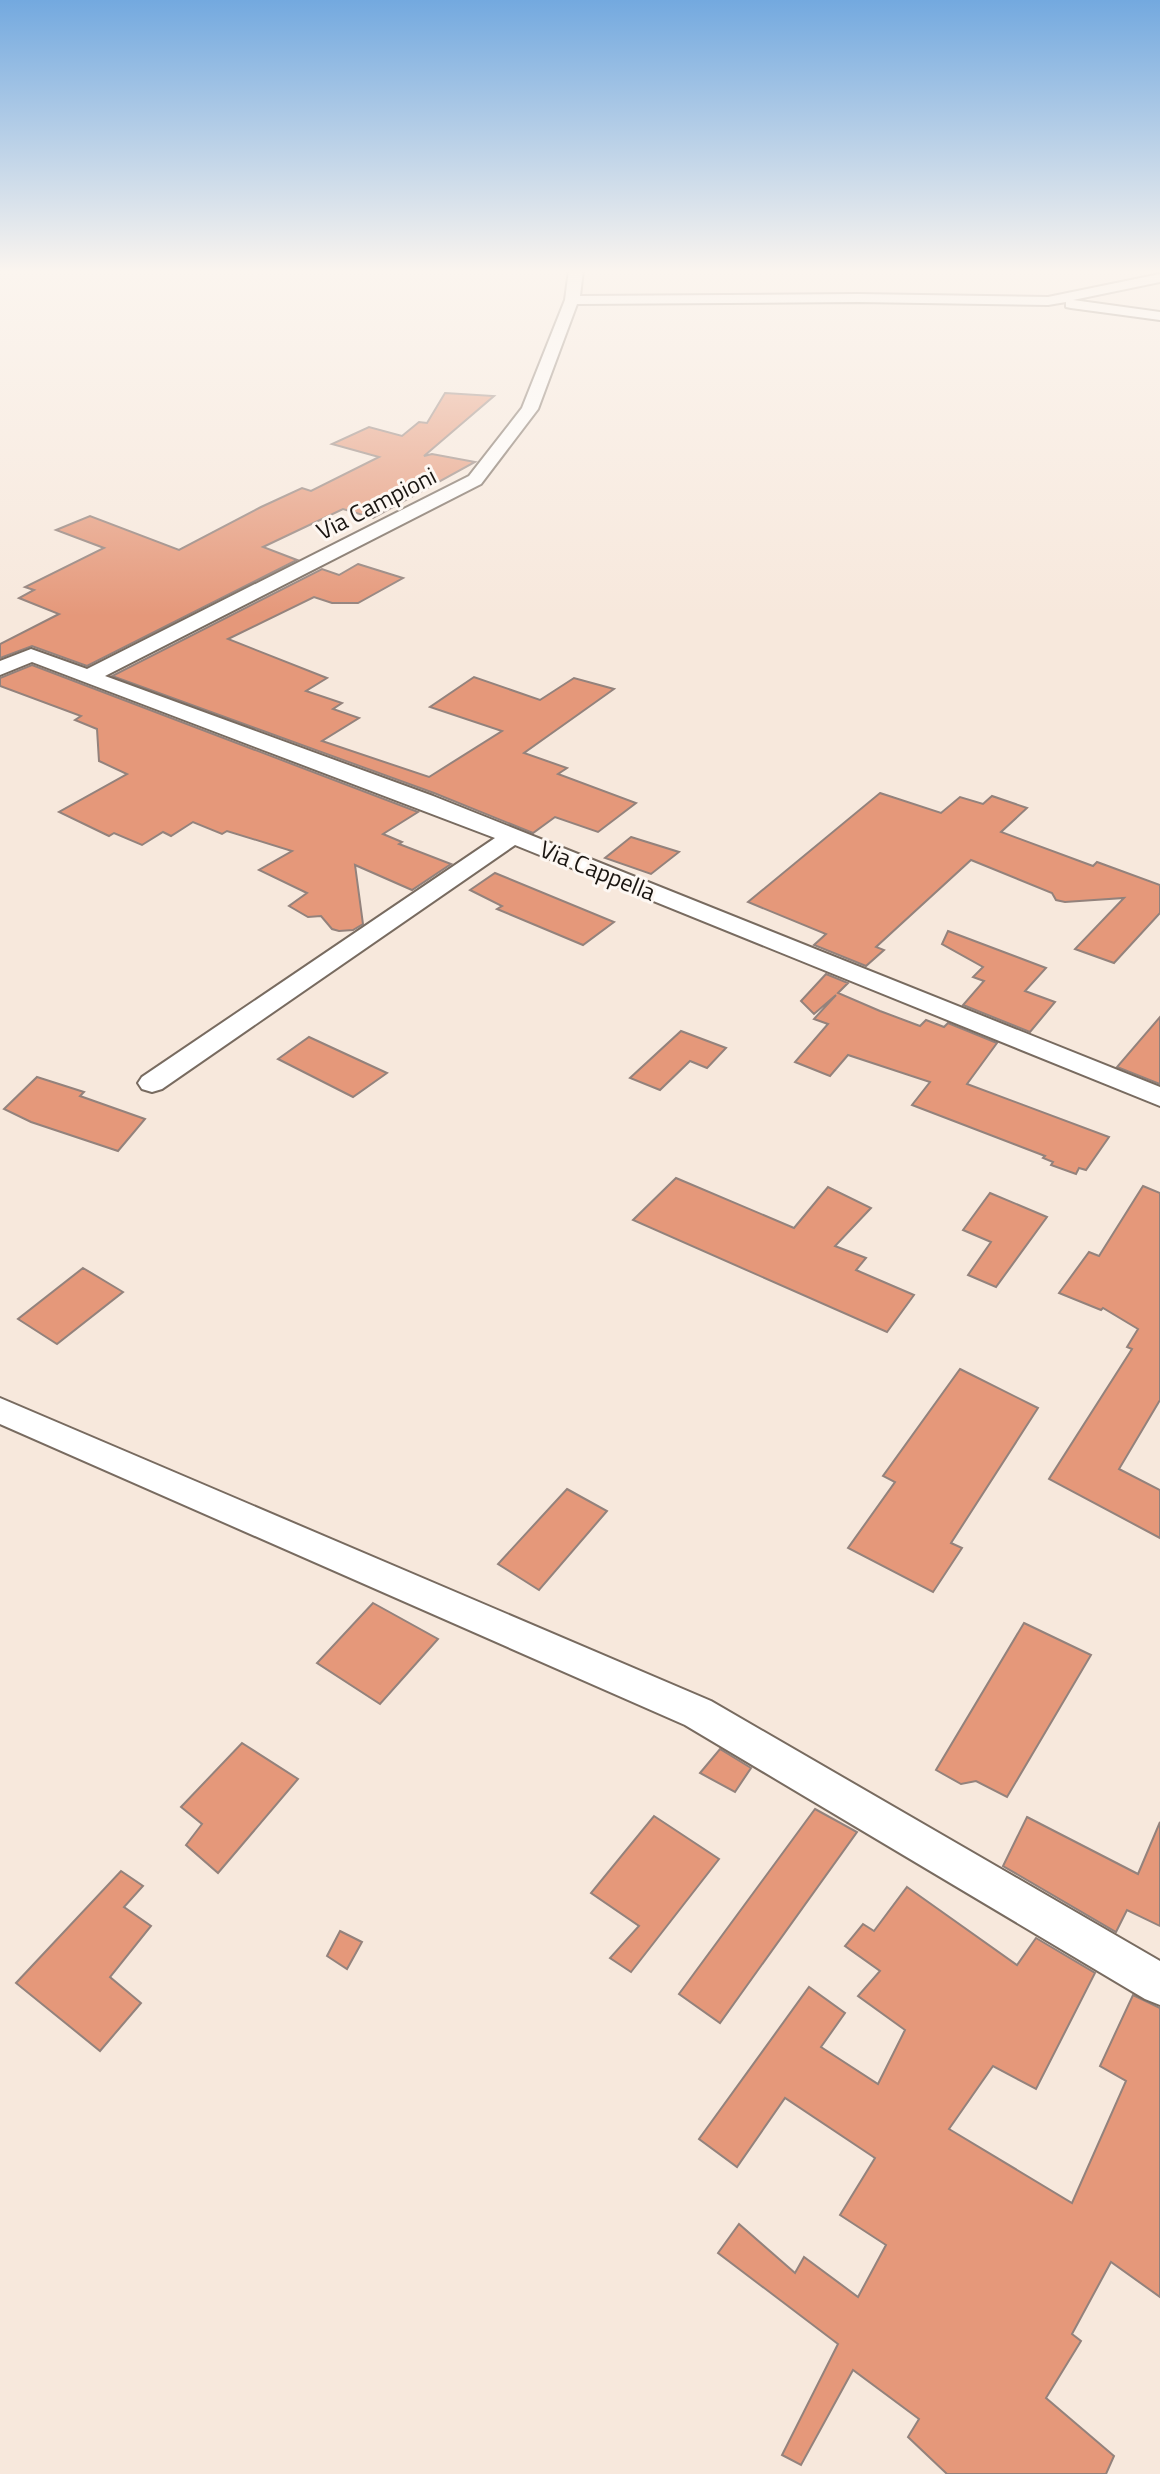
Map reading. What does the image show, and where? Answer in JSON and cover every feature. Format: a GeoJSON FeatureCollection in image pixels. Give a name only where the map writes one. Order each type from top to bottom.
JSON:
{"type":"FeatureCollection","features":[{"type":"Feature","properties":{"kind":"street","name":"Via Campioni"},"geometry":{"type":"LineString","coordinates":[[87,677],[475,480],[530,409],[539,385]]}},
{"type":"Feature","properties":{"kind":"street","name":"Via Cappella"},"geometry":{"type":"LineString","coordinates":[[0,669],[31,655],[513,836],[1156,1088]]}},
{"type":"Feature","properties":{"kind":"street"},"geometry":{"type":"LineString","coordinates":[[152,1083],[513,836]]}},
{"type":"Feature","properties":{"kind":"street"},"geometry":{"type":"LineString","coordinates":[[0,1410],[698,1713],[1160,1984]]}},
{"type":"Feature","properties":{"kind":"building"},"geometry":{"type":"Polygon","coordinates":[[[445,393],[494,396],[424,456],[432,454],[475,462],[373,518],[343,509],[263,547],[297,560],[87,666],[32,646],[0,658],[0,644],[59,614],[19,598],[34,590],[25,587],[104,548],[56,530],[90,516],[179,550],[261,507],[302,488],[311,491],[379,457],[332,444],[369,427],[402,436],[419,422],[427,423],[445,393]]]}},
{"type":"Feature","properties":{"kind":"building"},"geometry":{"type":"Polygon","coordinates":[[[358,564],[403,578],[358,603],[332,603],[314,597],[228,639],[327,678],[306,691],[342,703],[333,709],[359,718],[322,741],[429,777],[502,731],[430,707],[474,677],[540,700],[574,678],[614,689],[524,753],[567,768],[558,774],[636,803],[598,832],[555,817],[533,833],[434,793],[112,676],[322,569],[339,575],[358,564]]]}},
{"type":"Feature","properties":{"kind":"building"},"geometry":{"type":"Polygon","coordinates":[[[32,665],[418,812],[383,834],[402,842],[399,844],[451,864],[412,890],[355,865],[363,924],[353,930],[339,931],[332,929],[321,916],[308,917],[289,906],[307,893],[259,870],[292,851],[227,831],[222,834],[193,822],[171,836],[163,832],[142,845],[114,833],[109,836],[59,812],[127,774],[99,761],[97,729],[75,720],[81,716],[0,686],[0,678],[32,665]]]}},
{"type":"Feature","properties":{"kind":"building"},"geometry":{"type":"Polygon","coordinates":[[[880,793],[941,813],[960,797],[983,804],[992,796],[1027,808],[1001,832],[1093,866],[1097,862],[1160,885],[1160,913],[1114,963],[1075,949],[1124,898],[1056,900],[1052,893],[971,860],[876,947],[884,950],[866,966],[814,945],[826,934],[748,902],[880,793]]]}},
{"type":"Feature","properties":{"kind":"building"},"geometry":{"type":"Polygon","coordinates":[[[631,837],[679,852],[651,874],[605,858],[631,837]]]}},
{"type":"Feature","properties":{"kind":"building"},"geometry":{"type":"Polygon","coordinates":[[[495,873],[614,922],[583,945],[497,909],[502,906],[470,890],[495,873]]]}},
{"type":"Feature","properties":{"kind":"building"},"geometry":{"type":"Polygon","coordinates":[[[948,931],[1046,968],[1025,991],[1055,1002],[1030,1032],[963,1005],[984,981],[973,977],[983,967],[942,944],[948,931]]]}},
{"type":"Feature","properties":{"kind":"building"},"geometry":{"type":"Polygon","coordinates":[[[826,974],[848,983],[838,993],[880,1011],[920,1026],[926,1020],[944,1027],[948,1023],[997,1043],[967,1084],[1109,1137],[1086,1170],[1079,1168],[1076,1174],[1051,1165],[1053,1162],[1043,1158],[1045,1156],[912,1105],[930,1082],[848,1055],[830,1076],[795,1062],[828,1024],[814,1019],[836,995],[814,1014],[801,1001],[826,974]]]}},
{"type":"Feature","properties":{"kind":"building"},"geometry":{"type":"Polygon","coordinates":[[[1160,1017],[1160,1084],[1117,1067],[1160,1017]]]}},
{"type":"Feature","properties":{"kind":"building"},"geometry":{"type":"Polygon","coordinates":[[[681,1031],[726,1048],[707,1068],[690,1061],[660,1090],[630,1078],[681,1031]]]}},
{"type":"Feature","properties":{"kind":"building"},"geometry":{"type":"Polygon","coordinates":[[[309,1037],[387,1073],[353,1097],[278,1059],[309,1037]]]}},
{"type":"Feature","properties":{"kind":"building"},"geometry":{"type":"Polygon","coordinates":[[[37,1077],[84,1092],[80,1096],[145,1119],[118,1151],[31,1122],[4,1109],[37,1077]]]}},
{"type":"Feature","properties":{"kind":"building"},"geometry":{"type":"Polygon","coordinates":[[[676,1178],[794,1228],[828,1187],[871,1208],[835,1246],[866,1258],[856,1270],[914,1295],[887,1332],[633,1220],[676,1178]]]}},
{"type":"Feature","properties":{"kind":"building"},"geometry":{"type":"Polygon","coordinates":[[[1143,1186],[1160,1193],[1160,1400],[1119,1469],[1160,1490],[1160,1538],[1049,1479],[1132,1349],[1127,1347],[1138,1329],[1103,1308],[1101,1310],[1059,1293],[1089,1252],[1099,1256],[1143,1186]]]}},
{"type":"Feature","properties":{"kind":"building"},"geometry":{"type":"Polygon","coordinates":[[[990,1193],[1047,1217],[996,1287],[968,1275],[991,1242],[963,1230],[990,1193]]]}},
{"type":"Feature","properties":{"kind":"building"},"geometry":{"type":"Polygon","coordinates":[[[83,1268],[123,1292],[57,1344],[18,1319],[83,1268]]]}},
{"type":"Feature","properties":{"kind":"building"},"geometry":{"type":"Polygon","coordinates":[[[960,1369],[1038,1408],[951,1543],[962,1548],[933,1592],[848,1548],[895,1482],[883,1476],[960,1369]]]}},
{"type":"Feature","properties":{"kind":"building"},"geometry":{"type":"Polygon","coordinates":[[[567,1489],[607,1511],[539,1590],[498,1564],[567,1489]]]}},
{"type":"Feature","properties":{"kind":"building"},"geometry":{"type":"Polygon","coordinates":[[[373,1603],[438,1639],[380,1704],[317,1663],[373,1603]]]}},
{"type":"Feature","properties":{"kind":"building"},"geometry":{"type":"Polygon","coordinates":[[[1024,1623],[1091,1655],[1007,1797],[976,1781],[961,1784],[936,1770],[1024,1623]]]}},
{"type":"Feature","properties":{"kind":"building"},"geometry":{"type":"Polygon","coordinates":[[[242,1743],[298,1779],[218,1873],[186,1845],[202,1824],[181,1807],[242,1743]]]}},
{"type":"Feature","properties":{"kind":"building"},"geometry":{"type":"Polygon","coordinates":[[[720,1749],[751,1768],[735,1792],[700,1773],[720,1749]]]}},
{"type":"Feature","properties":{"kind":"building"},"geometry":{"type":"Polygon","coordinates":[[[815,1809],[857,1832],[720,2023],[679,1994],[815,1809]]]}},
{"type":"Feature","properties":{"kind":"building"},"geometry":{"type":"Polygon","coordinates":[[[654,1816],[719,1859],[631,1972],[610,1958],[639,1926],[591,1893],[654,1816]]]}},
{"type":"Feature","properties":{"kind":"building"},"geometry":{"type":"Polygon","coordinates":[[[1027,1817],[1138,1874],[1160,1822],[1160,1926],[1127,1910],[1116,1932],[1003,1866],[1027,1817]]]}},
{"type":"Feature","properties":{"kind":"building"},"geometry":{"type":"Polygon","coordinates":[[[121,1871],[143,1886],[124,1907],[151,1926],[110,1977],[141,2003],[100,2051],[16,1983],[121,1871]]]}},
{"type":"Feature","properties":{"kind":"building"},"geometry":{"type":"Polygon","coordinates":[[[907,1887],[1017,1965],[1036,1938],[1095,1973],[1036,2089],[993,2066],[949,2129],[1072,2203],[1126,2081],[1100,2066],[1133,1995],[1160,2008],[1160,2297],[1111,2262],[1072,2334],[1081,2341],[1046,2398],[1114,2456],[1106,2474],[947,2474],[908,2437],[919,2419],[853,2370],[801,2465],[782,2455],[838,2344],[718,2253],[739,2224],[795,2273],[804,2257],[858,2297],[886,2245],[840,2215],[875,2158],[785,2098],[737,2167],[699,2139],[809,1987],[845,2013],[821,2047],[878,2084],[905,2030],[858,1996],[880,1971],[845,1946],[863,1924],[874,1931],[907,1887]]]}},
{"type":"Feature","properties":{"kind":"building"},"geometry":{"type":"Polygon","coordinates":[[[340,1931],[362,1942],[347,1969],[327,1956],[340,1931]]]}}]}
